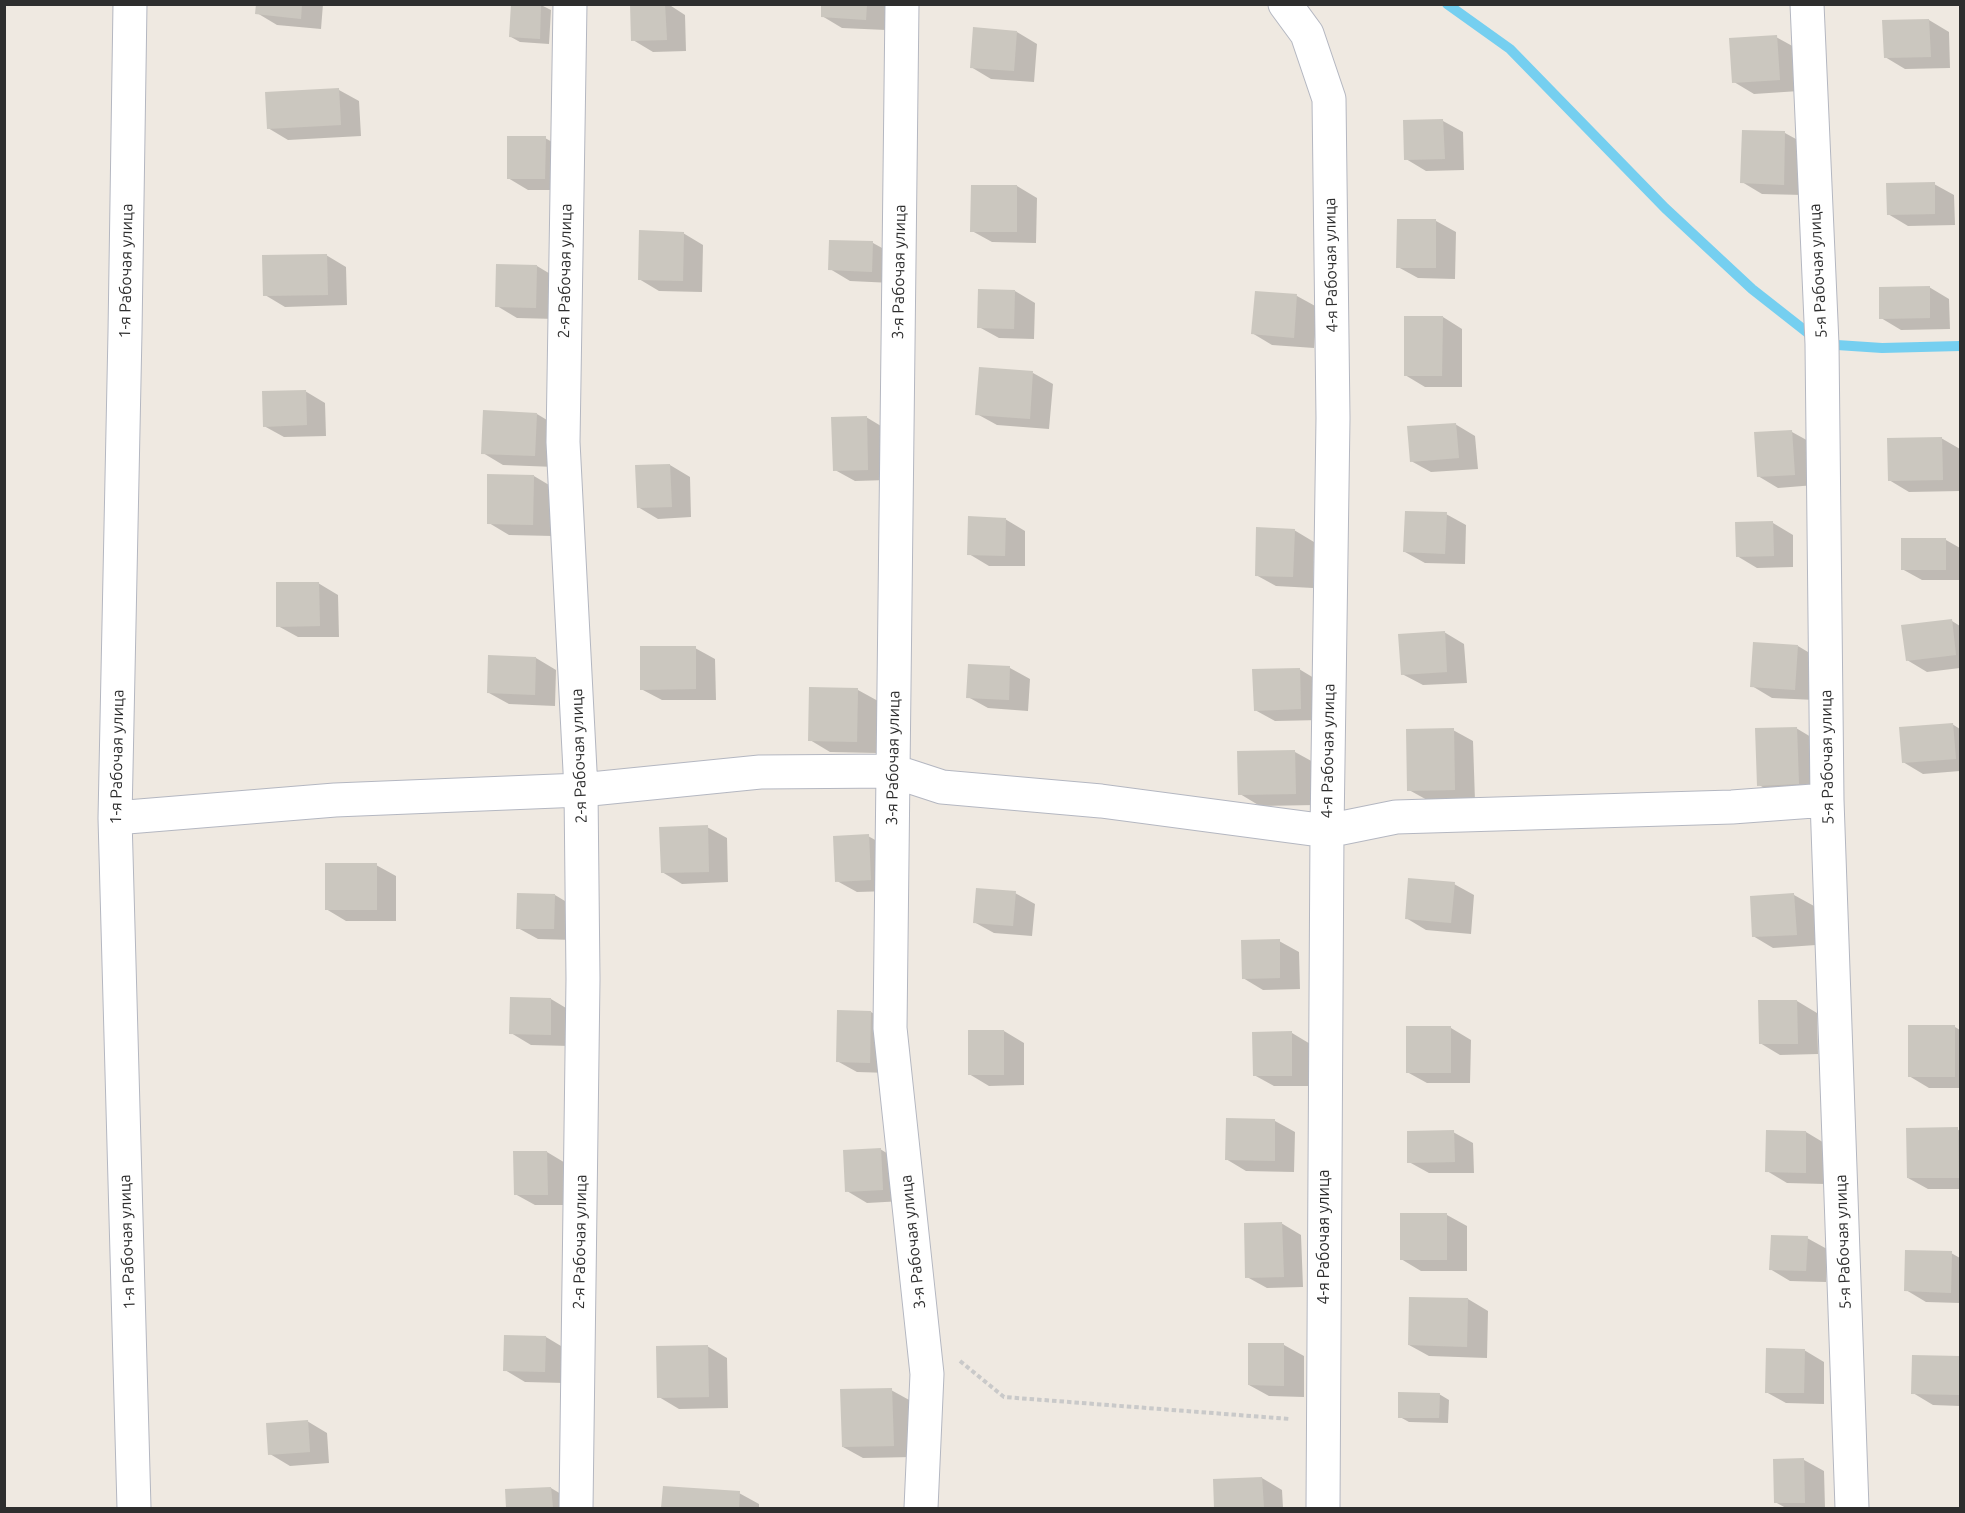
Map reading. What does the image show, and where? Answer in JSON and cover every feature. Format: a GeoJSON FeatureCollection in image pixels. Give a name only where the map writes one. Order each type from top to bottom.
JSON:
{"type":"FeatureCollection","features":[{"type":"Feature","properties":{"kind":"street","name":"1-я Рабочая улица"},"geometry":{"type":"LineString","coordinates":[[130,4],[115,818],[134,1509]]}},
{"type":"Feature","properties":{"kind":"street","name":"2-я Рабочая улица"},"geometry":{"type":"LineString","coordinates":[[570,4],[563,442],[581,790],[583,979],[576,1509]]}},
{"type":"Feature","properties":{"kind":"street","name":"3-я Рабочая улица"},"geometry":{"type":"LineString","coordinates":[[902,4],[890,1028],[926,1358],[921,1509]]}},
{"type":"Feature","properties":{"kind":"street","name":"4-я Рабочая улица"},"geometry":{"type":"LineString","coordinates":[[1286,4],[1307,34],[1329,99],[1333,418],[1327,831],[1323,1509]]}},
{"type":"Feature","properties":{"kind":"street","name":"5-я Рабочая улица"},"geometry":{"type":"LineString","coordinates":[[1808,4],[1822,344],[1827,800],[1852,1509]]}},
{"type":"Feature","properties":{"kind":"street"},"geometry":{"type":"LineString","coordinates":[[115,818],[335,800],[581,790],[760,772],[893,771],[942,787],[1101,801],[1327,831],[1396,817],[1732,807],[1827,800]]}},
{"type":"Feature","properties":{"kind":"path"},"geometry":{"type":"LineString","coordinates":[[926,1358],[960,1361],[1004,1397],[1323,1422]]}},
{"type":"Feature","properties":{"kind":"building"},"geometry":{"type":"Polygon","coordinates":[[[256,4],[302,4],[301,19],[255,14],[256,4]]]}},
{"type":"Feature","properties":{"kind":"building"},"geometry":{"type":"Polygon","coordinates":[[[511,4],[541,4],[540,39],[509,37],[511,4]]]}},
{"type":"Feature","properties":{"kind":"building"},"geometry":{"type":"Polygon","coordinates":[[[630,4],[665,4],[667,40],[631,41],[630,4]]]}},
{"type":"Feature","properties":{"kind":"building"},"geometry":{"type":"Polygon","coordinates":[[[821,4],[867,4],[866,20],[821,17],[821,4]]]}},
{"type":"Feature","properties":{"kind":"building"},"geometry":{"type":"Polygon","coordinates":[[[1929,19],[1931,57],[1884,58],[1882,20],[1929,19]]]}},
{"type":"Feature","properties":{"kind":"building"},"geometry":{"type":"Polygon","coordinates":[[[973,27],[1017,31],[1014,71],[970,68],[973,27]]]}},
{"type":"Feature","properties":{"kind":"building"},"geometry":{"type":"Polygon","coordinates":[[[1777,35],[1780,80],[1732,83],[1729,38],[1777,35]]]}},
{"type":"Feature","properties":{"kind":"building"},"geometry":{"type":"Polygon","coordinates":[[[339,88],[341,125],[267,129],[265,92],[339,88]]]}},
{"type":"Feature","properties":{"kind":"building"},"geometry":{"type":"Polygon","coordinates":[[[1443,119],[1445,159],[1404,160],[1403,120],[1443,119]]]}},
{"type":"Feature","properties":{"kind":"building"},"geometry":{"type":"Polygon","coordinates":[[[1742,130],[1785,131],[1784,185],[1740,183],[1742,130]]]}},
{"type":"Feature","properties":{"kind":"building"},"geometry":{"type":"Polygon","coordinates":[[[507,136],[546,136],[545,179],[507,179],[507,136]]]}},
{"type":"Feature","properties":{"kind":"building"},"geometry":{"type":"Polygon","coordinates":[[[1935,182],[1935,214],[1887,215],[1886,183],[1935,182]]]}},
{"type":"Feature","properties":{"kind":"building"},"geometry":{"type":"Polygon","coordinates":[[[971,185],[1017,185],[1017,232],[970,232],[971,185]]]}},
{"type":"Feature","properties":{"kind":"building"},"geometry":{"type":"Polygon","coordinates":[[[1397,219],[1436,219],[1436,268],[1396,268],[1397,219]]]}},
{"type":"Feature","properties":{"kind":"building"},"geometry":{"type":"Polygon","coordinates":[[[639,230],[684,232],[683,281],[638,280],[639,230]]]}},
{"type":"Feature","properties":{"kind":"building"},"geometry":{"type":"Polygon","coordinates":[[[829,240],[873,241],[872,272],[828,270],[829,240]]]}},
{"type":"Feature","properties":{"kind":"building"},"geometry":{"type":"Polygon","coordinates":[[[327,254],[328,295],[263,296],[262,255],[327,254]]]}},
{"type":"Feature","properties":{"kind":"building"},"geometry":{"type":"Polygon","coordinates":[[[496,264],[537,265],[536,308],[495,307],[496,264]]]}},
{"type":"Feature","properties":{"kind":"building"},"geometry":{"type":"Polygon","coordinates":[[[1930,286],[1930,318],[1879,319],[1879,287],[1930,286]]]}},
{"type":"Feature","properties":{"kind":"building"},"geometry":{"type":"Polygon","coordinates":[[[978,289],[1015,290],[1014,329],[977,328],[978,289]]]}},
{"type":"Feature","properties":{"kind":"building"},"geometry":{"type":"Polygon","coordinates":[[[1255,291],[1297,294],[1294,338],[1251,334],[1255,291]]]}},
{"type":"Feature","properties":{"kind":"building"},"geometry":{"type":"Polygon","coordinates":[[[1404,316],[1443,316],[1442,376],[1404,376],[1404,316]]]}},
{"type":"Feature","properties":{"kind":"building"},"geometry":{"type":"Polygon","coordinates":[[[979,367],[1033,371],[1030,419],[975,415],[979,367]]]}},
{"type":"Feature","properties":{"kind":"building"},"geometry":{"type":"Polygon","coordinates":[[[306,390],[307,425],[263,427],[262,391],[306,390]]]}},
{"type":"Feature","properties":{"kind":"building"},"geometry":{"type":"Polygon","coordinates":[[[483,410],[537,413],[535,456],[481,454],[483,410]]]}},
{"type":"Feature","properties":{"kind":"building"},"geometry":{"type":"Polygon","coordinates":[[[867,416],[868,470],[833,471],[831,417],[867,416]]]}},
{"type":"Feature","properties":{"kind":"building"},"geometry":{"type":"Polygon","coordinates":[[[1456,423],[1459,458],[1410,462],[1407,426],[1456,423]]]}},
{"type":"Feature","properties":{"kind":"building"},"geometry":{"type":"Polygon","coordinates":[[[1792,430],[1795,475],[1757,477],[1754,432],[1792,430]]]}},
{"type":"Feature","properties":{"kind":"building"},"geometry":{"type":"Polygon","coordinates":[[[1942,437],[1943,480],[1888,481],[1887,438],[1942,437]]]}},
{"type":"Feature","properties":{"kind":"building"},"geometry":{"type":"Polygon","coordinates":[[[670,464],[672,507],[637,508],[635,465],[670,464]]]}},
{"type":"Feature","properties":{"kind":"building"},"geometry":{"type":"Polygon","coordinates":[[[487,474],[534,475],[533,525],[487,524],[487,474]]]}},
{"type":"Feature","properties":{"kind":"building"},"geometry":{"type":"Polygon","coordinates":[[[1405,511],[1447,512],[1445,554],[1403,552],[1405,511]]]}},
{"type":"Feature","properties":{"kind":"building"},"geometry":{"type":"Polygon","coordinates":[[[968,516],[1006,518],[1005,556],[967,555],[968,516]]]}},
{"type":"Feature","properties":{"kind":"building"},"geometry":{"type":"Polygon","coordinates":[[[1773,521],[1774,556],[1736,557],[1735,522],[1773,521]]]}},
{"type":"Feature","properties":{"kind":"building"},"geometry":{"type":"Polygon","coordinates":[[[1256,527],[1295,529],[1293,577],[1255,576],[1256,527]]]}},
{"type":"Feature","properties":{"kind":"building"},"geometry":{"type":"Polygon","coordinates":[[[1901,538],[1946,538],[1946,570],[1901,570],[1901,538]]]}},
{"type":"Feature","properties":{"kind":"building"},"geometry":{"type":"Polygon","coordinates":[[[276,582],[319,582],[320,626],[276,627],[276,582]]]}},
{"type":"Feature","properties":{"kind":"building"},"geometry":{"type":"Polygon","coordinates":[[[1952,619],[1956,655],[1906,661],[1901,625],[1952,619]]]}},
{"type":"Feature","properties":{"kind":"building"},"geometry":{"type":"Polygon","coordinates":[[[1445,631],[1447,672],[1401,675],[1398,634],[1445,631]]]}},
{"type":"Feature","properties":{"kind":"building"},"geometry":{"type":"Polygon","coordinates":[[[1753,642],[1798,645],[1795,690],[1750,687],[1753,642]]]}},
{"type":"Feature","properties":{"kind":"building"},"geometry":{"type":"Polygon","coordinates":[[[640,646],[696,646],[696,689],[640,690],[640,646]]]}},
{"type":"Feature","properties":{"kind":"building"},"geometry":{"type":"Polygon","coordinates":[[[488,655],[536,657],[535,695],[487,693],[488,655]]]}},
{"type":"Feature","properties":{"kind":"building"},"geometry":{"type":"Polygon","coordinates":[[[968,664],[1010,666],[1009,700],[966,698],[968,664]]]}},
{"type":"Feature","properties":{"kind":"building"},"geometry":{"type":"Polygon","coordinates":[[[1300,668],[1301,709],[1254,711],[1252,669],[1300,668]]]}},
{"type":"Feature","properties":{"kind":"building"},"geometry":{"type":"Polygon","coordinates":[[[809,687],[858,688],[857,742],[808,741],[809,687]]]}},
{"type":"Feature","properties":{"kind":"building"},"geometry":{"type":"Polygon","coordinates":[[[1953,723],[1956,759],[1902,763],[1899,727],[1953,723]]]}},
{"type":"Feature","properties":{"kind":"building"},"geometry":{"type":"Polygon","coordinates":[[[1797,727],[1799,784],[1757,786],[1755,728],[1797,727]]]}},
{"type":"Feature","properties":{"kind":"building"},"geometry":{"type":"Polygon","coordinates":[[[1454,728],[1455,790],[1407,791],[1406,729],[1454,728]]]}},
{"type":"Feature","properties":{"kind":"building"},"geometry":{"type":"Polygon","coordinates":[[[1295,750],[1296,794],[1238,795],[1237,751],[1295,750]]]}},
{"type":"Feature","properties":{"kind":"building"},"geometry":{"type":"Polygon","coordinates":[[[708,825],[709,872],[661,873],[659,827],[708,825]]]}},
{"type":"Feature","properties":{"kind":"building"},"geometry":{"type":"Polygon","coordinates":[[[869,834],[871,880],[835,882],[833,836],[869,834]]]}},
{"type":"Feature","properties":{"kind":"building"},"geometry":{"type":"Polygon","coordinates":[[[325,863],[377,863],[377,910],[325,910],[325,863]]]}},
{"type":"Feature","properties":{"kind":"building"},"geometry":{"type":"Polygon","coordinates":[[[1408,878],[1455,882],[1451,923],[1405,919],[1408,878]]]}},
{"type":"Feature","properties":{"kind":"building"},"geometry":{"type":"Polygon","coordinates":[[[976,888],[1016,891],[1013,926],[973,923],[976,888]]]}},
{"type":"Feature","properties":{"kind":"building"},"geometry":{"type":"Polygon","coordinates":[[[517,893],[555,894],[554,929],[516,929],[517,893]]]}},
{"type":"Feature","properties":{"kind":"building"},"geometry":{"type":"Polygon","coordinates":[[[1794,893],[1797,935],[1752,937],[1750,896],[1794,893]]]}},
{"type":"Feature","properties":{"kind":"building"},"geometry":{"type":"Polygon","coordinates":[[[1280,939],[1280,978],[1242,979],[1241,940],[1280,939]]]}},
{"type":"Feature","properties":{"kind":"building"},"geometry":{"type":"Polygon","coordinates":[[[510,997],[551,998],[551,1035],[509,1034],[510,997]]]}},
{"type":"Feature","properties":{"kind":"building"},"geometry":{"type":"Polygon","coordinates":[[[1758,1000],[1797,1000],[1798,1044],[1759,1044],[1758,1000]]]}},
{"type":"Feature","properties":{"kind":"building"},"geometry":{"type":"Polygon","coordinates":[[[837,1010],[871,1011],[870,1063],[836,1062],[837,1010]]]}},
{"type":"Feature","properties":{"kind":"building"},"geometry":{"type":"Polygon","coordinates":[[[1908,1025],[1955,1025],[1955,1077],[1908,1077],[1908,1025]]]}},
{"type":"Feature","properties":{"kind":"building"},"geometry":{"type":"Polygon","coordinates":[[[1406,1026],[1451,1026],[1451,1073],[1406,1073],[1406,1026]]]}},
{"type":"Feature","properties":{"kind":"building"},"geometry":{"type":"Polygon","coordinates":[[[968,1030],[1004,1030],[1004,1075],[968,1075],[968,1030]]]}},
{"type":"Feature","properties":{"kind":"building"},"geometry":{"type":"Polygon","coordinates":[[[1292,1031],[1292,1076],[1253,1076],[1252,1032],[1292,1031]]]}},
{"type":"Feature","properties":{"kind":"building"},"geometry":{"type":"Polygon","coordinates":[[[1226,1118],[1275,1119],[1275,1161],[1225,1160],[1226,1118]]]}},
{"type":"Feature","properties":{"kind":"building"},"geometry":{"type":"Polygon","coordinates":[[[1958,1127],[1959,1178],[1907,1178],[1906,1128],[1958,1127]]]}},
{"type":"Feature","properties":{"kind":"building"},"geometry":{"type":"Polygon","coordinates":[[[1454,1130],[1455,1162],[1407,1163],[1407,1131],[1454,1130]]]}},
{"type":"Feature","properties":{"kind":"building"},"geometry":{"type":"Polygon","coordinates":[[[1766,1130],[1806,1131],[1806,1173],[1765,1172],[1766,1130]]]}},
{"type":"Feature","properties":{"kind":"building"},"geometry":{"type":"Polygon","coordinates":[[[881,1148],[883,1190],[845,1192],[843,1150],[881,1148]]]}},
{"type":"Feature","properties":{"kind":"building"},"geometry":{"type":"Polygon","coordinates":[[[513,1151],[547,1151],[548,1195],[514,1195],[513,1151]]]}},
{"type":"Feature","properties":{"kind":"building"},"geometry":{"type":"Polygon","coordinates":[[[1400,1213],[1447,1213],[1447,1260],[1400,1260],[1400,1213]]]}},
{"type":"Feature","properties":{"kind":"building"},"geometry":{"type":"Polygon","coordinates":[[[1282,1222],[1284,1277],[1245,1278],[1244,1223],[1282,1222]]]}},
{"type":"Feature","properties":{"kind":"building"},"geometry":{"type":"Polygon","coordinates":[[[1771,1235],[1808,1236],[1806,1271],[1769,1270],[1771,1235]]]}},
{"type":"Feature","properties":{"kind":"building"},"geometry":{"type":"Polygon","coordinates":[[[1905,1250],[1952,1251],[1951,1293],[1904,1291],[1905,1250]]]}},
{"type":"Feature","properties":{"kind":"building"},"geometry":{"type":"Polygon","coordinates":[[[1409,1297],[1468,1298],[1467,1347],[1408,1345],[1409,1297]]]}},
{"type":"Feature","properties":{"kind":"building"},"geometry":{"type":"Polygon","coordinates":[[[504,1335],[546,1336],[545,1372],[503,1371],[504,1335]]]}},
{"type":"Feature","properties":{"kind":"building"},"geometry":{"type":"Polygon","coordinates":[[[1248,1343],[1284,1343],[1284,1386],[1248,1385],[1248,1343]]]}},
{"type":"Feature","properties":{"kind":"building"},"geometry":{"type":"Polygon","coordinates":[[[708,1345],[709,1397],[657,1398],[656,1346],[708,1345]]]}},
{"type":"Feature","properties":{"kind":"building"},"geometry":{"type":"Polygon","coordinates":[[[1766,1348],[1805,1349],[1804,1393],[1765,1393],[1766,1348]]]}},
{"type":"Feature","properties":{"kind":"building"},"geometry":{"type":"Polygon","coordinates":[[[1912,1355],[1960,1356],[1960,1395],[1911,1394],[1912,1355]]]}},
{"type":"Feature","properties":{"kind":"building"},"geometry":{"type":"Polygon","coordinates":[[[892,1388],[894,1446],[842,1447],[840,1389],[892,1388]]]}},
{"type":"Feature","properties":{"kind":"building"},"geometry":{"type":"Polygon","coordinates":[[[1398,1392],[1440,1393],[1439,1418],[1398,1418],[1398,1392]]]}},
{"type":"Feature","properties":{"kind":"building"},"geometry":{"type":"Polygon","coordinates":[[[308,1420],[310,1452],[268,1455],[266,1423],[308,1420]]]}},
{"type":"Feature","properties":{"kind":"building"},"geometry":{"type":"Polygon","coordinates":[[[1804,1458],[1805,1503],[1774,1503],[1773,1459],[1804,1458]]]}},
{"type":"Feature","properties":{"kind":"building"},"geometry":{"type":"Polygon","coordinates":[[[1262,1477],[1264,1508],[1214,1508],[1213,1479],[1262,1477]]]}},
{"type":"Feature","properties":{"kind":"building"},"geometry":{"type":"Polygon","coordinates":[[[663,1486],[740,1491],[739,1508],[661,1508],[663,1486]]]}},
{"type":"Feature","properties":{"kind":"building"},"geometry":{"type":"Polygon","coordinates":[[[551,1487],[553,1508],[506,1508],[505,1489],[551,1487]]]}},
{"type":"Feature","properties":{"kind":"waterway"},"geometry":{"type":"LineString","coordinates":[[1447,4],[1510,49],[1665,208],[1752,289],[1822,344],[1882,348],[1960,346]]}}]}
